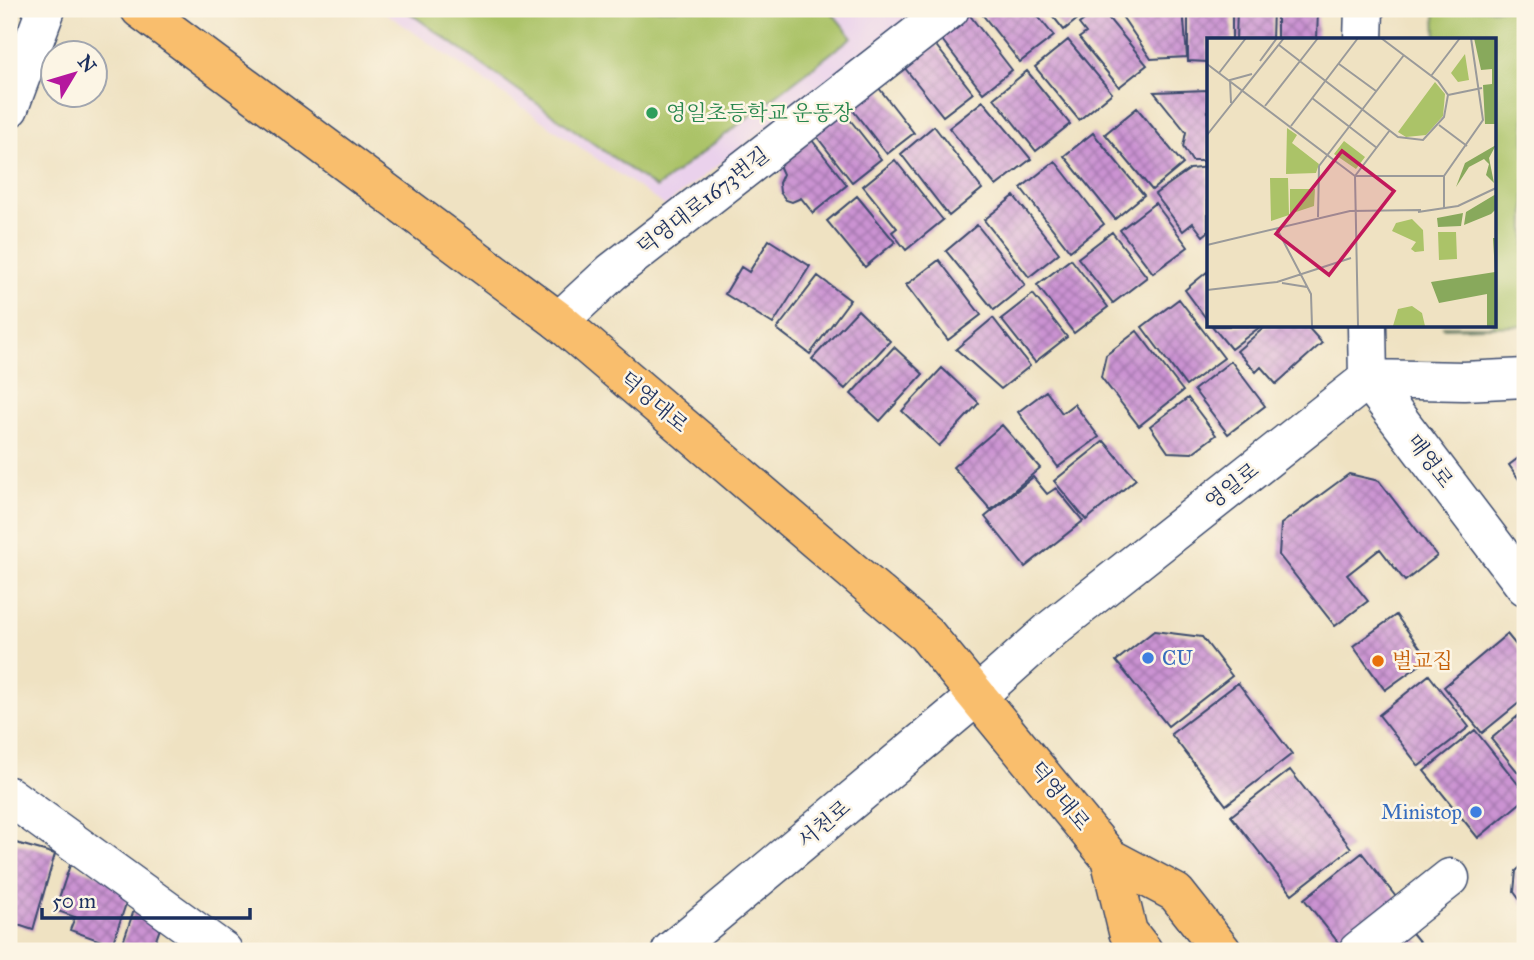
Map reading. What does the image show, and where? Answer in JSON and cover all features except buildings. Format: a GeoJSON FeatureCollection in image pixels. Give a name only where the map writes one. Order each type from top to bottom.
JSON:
{"type":"FeatureCollection","features":[{"type":"Feature","properties":{"kind":"main road","name":"덕영대로"},"geometry":{"type":"LineString","coordinates":[[140,9],[559,321],[926,634],[1110,858],[1176,893],[1222,951]]}},
{"type":"Feature","properties":{"kind":"main road","name":"덕영대로"},"geometry":{"type":"LineString","coordinates":[[1110,858],[1128,932],[1143,951]]}},
{"type":"Feature","properties":{"kind":"street"},"geometry":{"type":"LineString","coordinates":[[9,108],[46,9]]}},
{"type":"Feature","properties":{"kind":"street","name":"덕영대로1673번길"},"geometry":{"type":"LineString","coordinates":[[559,321],[612,272],[950,9]]}},
{"type":"Feature","properties":{"kind":"street"},"geometry":{"type":"LineString","coordinates":[[1363,38],[1364,9]]}},
{"type":"Feature","properties":{"kind":"street"},"geometry":{"type":"LineString","coordinates":[[1367,327],[1368,379],[1464,382],[1525,378]]}},
{"type":"Feature","properties":{"kind":"street","name":"영일로"},"geometry":{"type":"LineString","coordinates":[[977,696],[1053,628],[1368,379]]}},
{"type":"Feature","properties":{"kind":"street","name":"매영로"},"geometry":{"type":"LineString","coordinates":[[1368,379],[1525,586]]}},
{"type":"Feature","properties":{"kind":"street","name":"서천로"},"geometry":{"type":"LineString","coordinates":[[671,951],[977,696]]}},
{"type":"Feature","properties":{"kind":"street"},"geometry":{"type":"LineString","coordinates":[[9,796],[223,951]]}},
{"type":"Feature","properties":{"kind":"street"},"geometry":{"type":"LineString","coordinates":[[1358,951],[1450,878]]}},
{"type":"Feature","properties":{"kind":"shaded area","name":"영일초등학교 운동장"},"geometry":{"type":"Polygon","coordinates":[[[380,9],[920,9],[665,206],[380,9]]]}},
{"type":"Feature","properties":{"kind":"green space","name":"영일초등학교 운동장"},"geometry":{"type":"Polygon","coordinates":[[[404,9],[829,9],[852,37],[656,188],[404,9]]]}},
{"type":"Feature","properties":{"kind":"green space"},"geometry":{"type":"Polygon","coordinates":[[[1435,9],[1525,9],[1525,326],[1496,327],[1496,38],[1436,38],[1435,9]]]}},
{"type":"Feature","properties":{"kind":"place","name":"영일초등학교 운동장"},"geometry":{"type":"Point","coordinates":[652,113]}},
{"type":"Feature","properties":{"kind":"place","name":"CU"},"geometry":{"type":"Point","coordinates":[1148,658]}},
{"type":"Feature","properties":{"kind":"place","name":"벌교집"},"geometry":{"type":"Point","coordinates":[1378,661]}},
{"type":"Feature","properties":{"kind":"place","name":"Ministop"},"geometry":{"type":"Point","coordinates":[1476,812]}}]}
